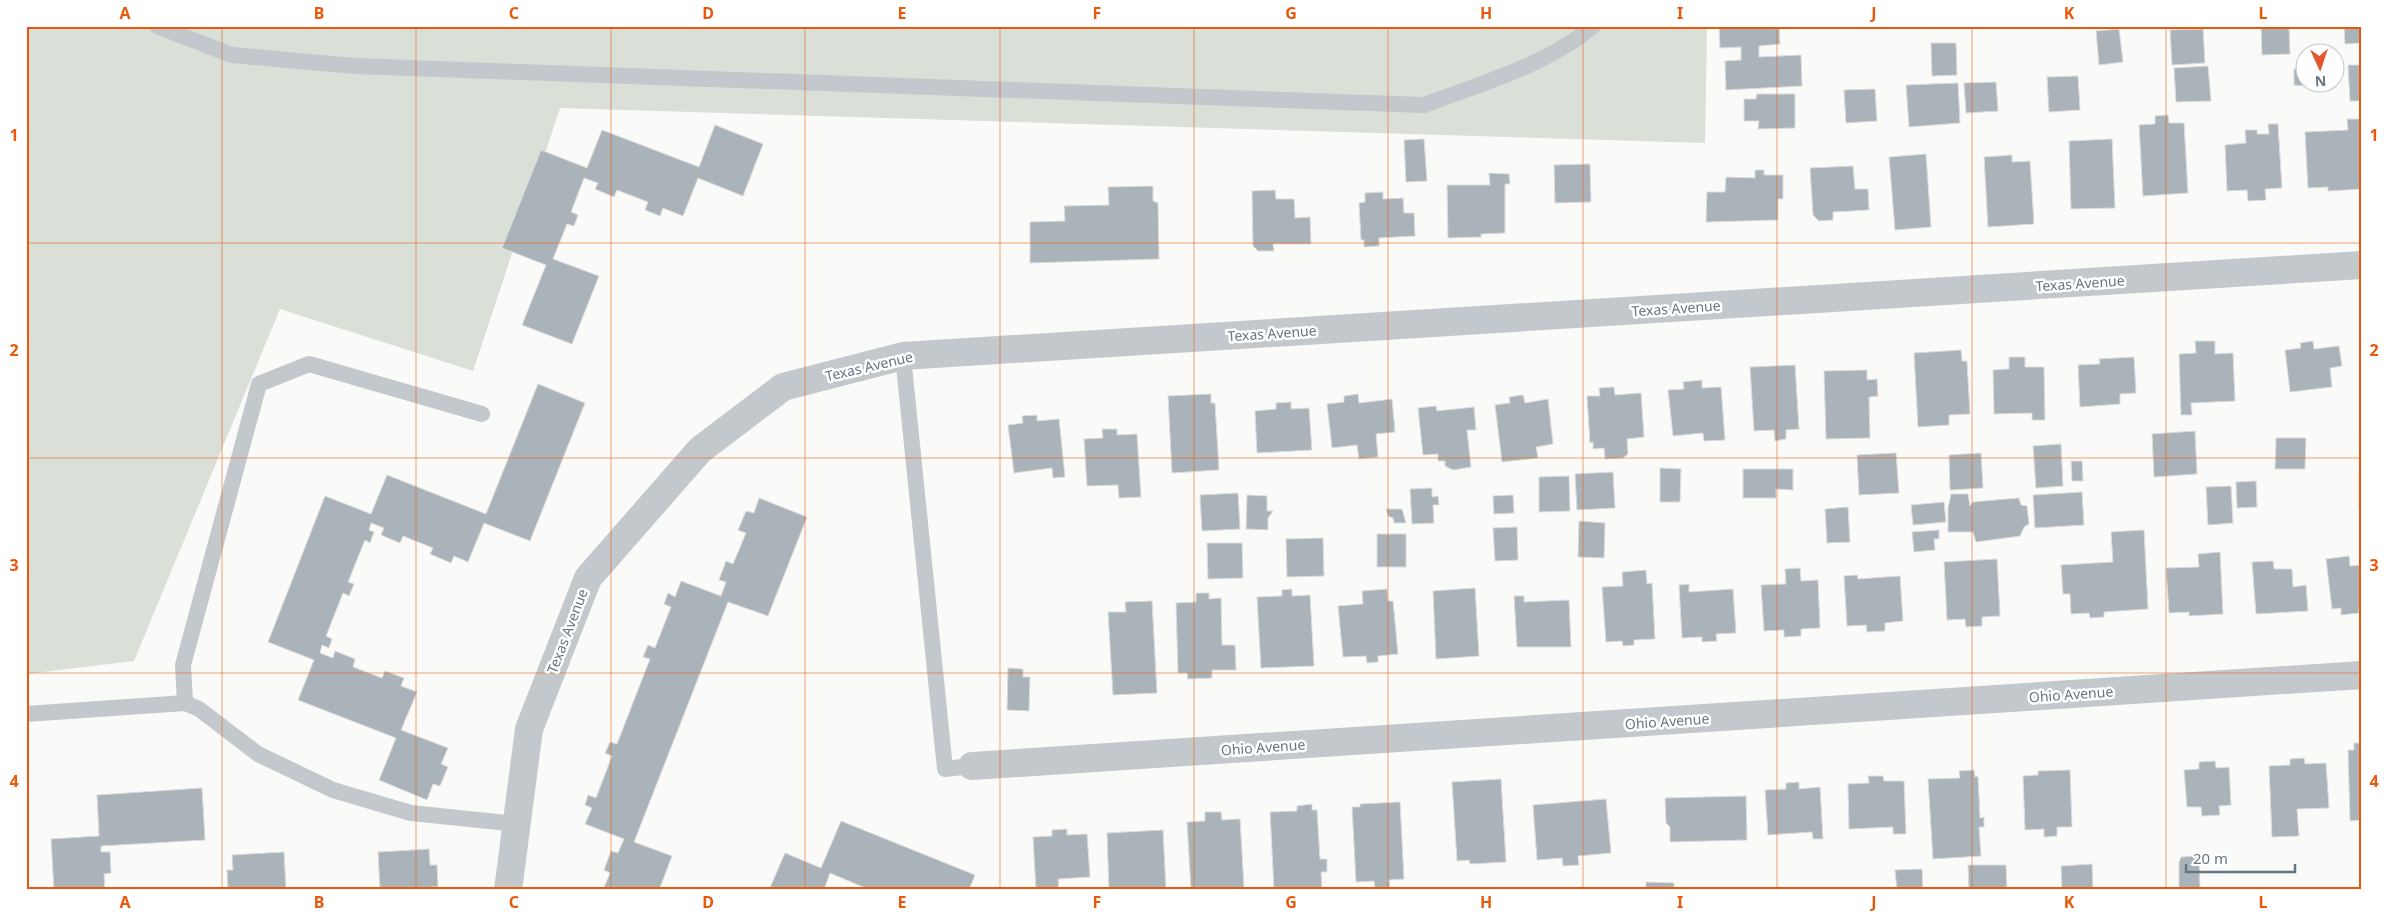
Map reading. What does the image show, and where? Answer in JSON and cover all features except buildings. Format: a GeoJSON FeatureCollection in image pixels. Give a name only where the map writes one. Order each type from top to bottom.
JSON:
{"type":"FeatureCollection","features":[{"type":"Feature","properties":{"kind":"street","name":"Texas Avenue"},"geometry":{"type":"LineString","coordinates":[[508,890],[529,729],[588,578],[700,450],[783,387],[903,356],[2362,265]]}},
{"type":"Feature","properties":{"kind":"street","name":"Ohio Avenue"},"geometry":{"type":"LineString","coordinates":[[972,766],[2362,676]]}},
{"type":"Feature","properties":{"kind":"lane"},"geometry":{"type":"LineString","coordinates":[[157,26],[232,55],[355,66],[1424,105],[1518,71],[1582,36],[1593,26]]}},
{"type":"Feature","properties":{"kind":"lane"},"geometry":{"type":"LineString","coordinates":[[903,356],[945,769],[972,766]]}},
{"type":"Feature","properties":{"kind":"lane"},"geometry":{"type":"LineString","coordinates":[[185,703],[183,665],[260,384],[309,364],[482,414]]}},
{"type":"Feature","properties":{"kind":"lane"},"geometry":{"type":"LineString","coordinates":[[26,714],[185,703],[199,709],[258,754],[333,790],[411,813],[517,824]]}},
{"type":"Feature","properties":{"kind":"shaded area"},"geometry":{"type":"Polygon","coordinates":[[[26,26],[1707,26],[1705,143],[560,108],[473,371],[280,309],[134,661],[26,674],[26,26]]]}}]}
